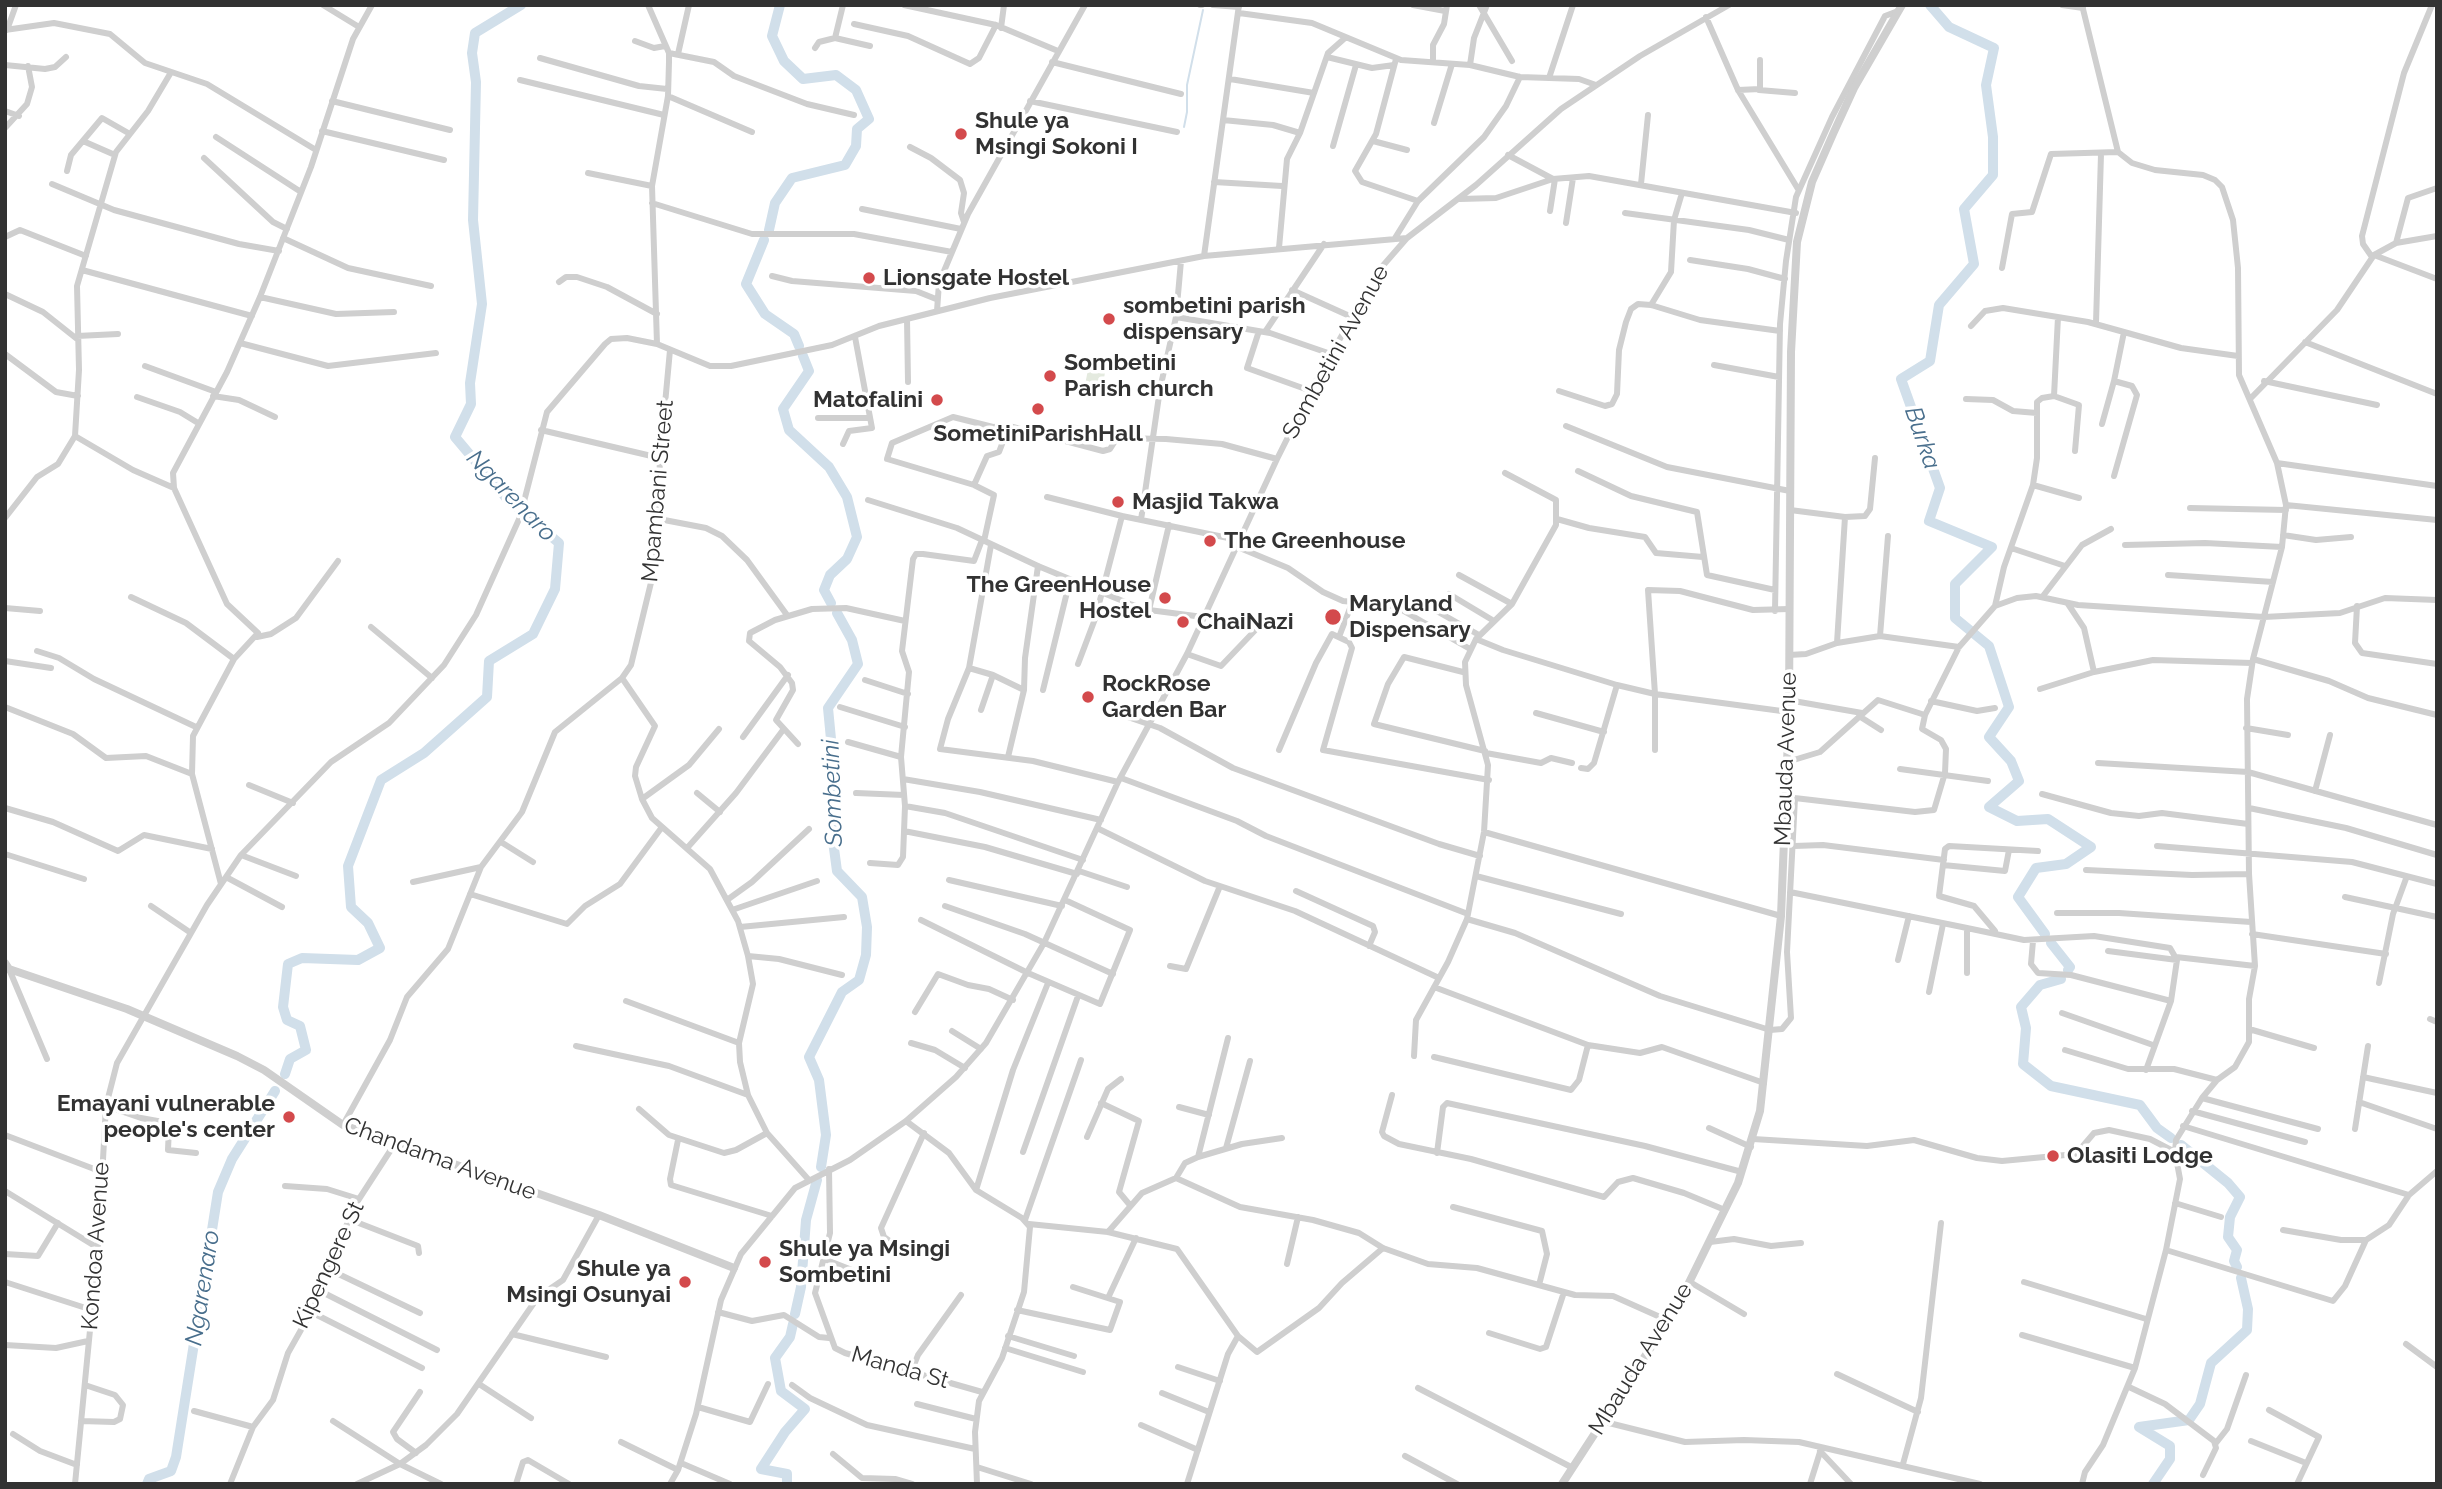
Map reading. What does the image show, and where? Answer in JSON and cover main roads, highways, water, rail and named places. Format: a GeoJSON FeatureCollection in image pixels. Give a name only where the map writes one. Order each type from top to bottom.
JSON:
{"type":"FeatureCollection","features":[{"type":"Feature","properties":{"kind":"waterway","name":"Ngarenaro"},"geometry":{"type":"LineString","coordinates":[[285,1074],[290,1059],[306,1050],[300,1026],[287,1020],[283,1007],[288,964],[302,958],[358,960],[380,948],[368,923],[351,907],[348,866],[381,780],[424,753],[487,697],[489,661],[533,634],[555,589],[559,543],[508,500],[455,437],[471,404],[470,383],[482,304],[473,220],[476,82],[472,53],[475,33],[521,5]]}},
{"type":"Feature","properties":{"kind":"waterway","name":"Sombetini"},"geometry":{"type":"LineString","coordinates":[[769,230],[775,203],[792,178],[845,165],[856,146],[857,129],[869,119],[856,90],[836,75],[803,79],[784,61],[772,36],[780,5]]}},
{"type":"Feature","properties":{"kind":"waterway","name":"Burka"},"geometry":{"type":"LineString","coordinates":[[1930,5],[1949,27],[1994,48],[1986,85],[1993,137],[1993,175],[1964,209],[1974,264],[1939,305],[1930,361],[1901,379],[1940,488],[1929,521],[1992,547],[1955,584],[1955,618],[1989,646],[2009,707],[1989,737],[2011,761],[2019,781],[1989,807],[2017,821],[2048,819],[2091,847],[2066,864],[2036,868],[2018,897],[2045,934]]}},
{"type":"Feature","properties":{"kind":"waterway"},"geometry":{"type":"LineString","coordinates":[[1184,127],[1187,85],[1203,10]]}},
{"type":"Feature","properties":{"kind":"waterway","name":"Sombetini"},"geometry":{"type":"LineString","coordinates":[[764,240],[746,284],[765,314],[794,334],[799,346]]}},
{"type":"Feature","properties":{"kind":"waterway","name":"Sombetini"},"geometry":{"type":"LineString","coordinates":[[803,356],[809,371],[783,409],[789,430],[829,467],[847,497],[857,537],[847,559],[830,575],[824,590],[831,603]]}},
{"type":"Feature","properties":{"kind":"waterway","name":"Sombetini"},"geometry":{"type":"LineString","coordinates":[[821,1167],[826,1135],[819,1080],[809,1057],[842,992],[859,980],[866,955],[867,927],[862,897],[837,871],[833,841],[837,801],[828,708],[858,664],[852,640],[837,613]]}},
{"type":"Feature","properties":{"kind":"waterway"},"geometry":{"type":"LineString","coordinates":[[2051,943],[2070,967],[2068,970]]}},
{"type":"Feature","properties":{"kind":"waterway"},"geometry":{"type":"LineString","coordinates":[[2061,979],[2040,985],[2021,1007],[2026,1028],[2023,1064],[2051,1086],[2140,1105],[2157,1128],[2171,1138]]}},
{"type":"Feature","properties":{"kind":"waterway","name":"Ngarenaro"},"geometry":{"type":"LineString","coordinates":[[147,1484],[149,1479],[171,1471],[176,1457],[218,1192],[232,1159],[275,1091]]}},
{"type":"Feature","properties":{"kind":"waterway"},"geometry":{"type":"LineString","coordinates":[[2181,1145],[2228,1183],[2240,1197],[2230,1217],[2228,1237],[2237,1250],[2234,1261],[2237,1267]]}},
{"type":"Feature","properties":{"kind":"waterway","name":"Sombetini"},"geometry":{"type":"LineString","coordinates":[[795,1314],[801,1287],[806,1220],[817,1180]]}},
{"type":"Feature","properties":{"kind":"waterway"},"geometry":{"type":"LineString","coordinates":[[2153,1484],[2170,1459],[2170,1446],[2139,1427],[2189,1420],[2200,1404],[2211,1363],[2247,1330],[2248,1309],[2241,1278]]}},
{"type":"Feature","properties":{"kind":"waterway","name":"Sombetini"},"geometry":{"type":"LineString","coordinates":[[787,1484],[787,1474],[761,1469],[785,1432],[805,1409],[781,1391],[775,1358],[790,1337],[793,1324]]}},
{"type":"Feature","properties":{"kind":"place","name":"Shule ya Msingi Sokoni I"},"geometry":{"type":"Point","coordinates":[961,134]}},
{"type":"Feature","properties":{"kind":"place","name":"Lionsgate Hostel"},"geometry":{"type":"Point","coordinates":[869,278]}},
{"type":"Feature","properties":{"kind":"place","name":"sombetini parish dispensary"},"geometry":{"type":"Point","coordinates":[1109,319]}},
{"type":"Feature","properties":{"kind":"place","name":"Sombetini Parish church"},"geometry":{"type":"Point","coordinates":[1050,376]}},
{"type":"Feature","properties":{"kind":"place","name":"Matofalini"},"geometry":{"type":"Point","coordinates":[937,400]}},
{"type":"Feature","properties":{"kind":"place","name":"SometiniParishHall"},"geometry":{"type":"Point","coordinates":[1038,409]}},
{"type":"Feature","properties":{"kind":"place","name":"Masjid Takwa"},"geometry":{"type":"Point","coordinates":[1118,502]}},
{"type":"Feature","properties":{"kind":"place","name":"The Greenhouse"},"geometry":{"type":"Point","coordinates":[1210,541]}},
{"type":"Feature","properties":{"kind":"place","name":"The GreenHouse Hostel"},"geometry":{"type":"Point","coordinates":[1165,598]}},
{"type":"Feature","properties":{"kind":"place","name":"Maryland Dispensary"},"geometry":{"type":"Point","coordinates":[1333,617]}},
{"type":"Feature","properties":{"kind":"place","name":"ChaiNazi"},"geometry":{"type":"Point","coordinates":[1183,622]}},
{"type":"Feature","properties":{"kind":"place","name":"RockRose Garden Bar"},"geometry":{"type":"Point","coordinates":[1088,697]}},
{"type":"Feature","properties":{"kind":"place","name":"Emayani vulnerable people's center"},"geometry":{"type":"Point","coordinates":[289,1117]}},
{"type":"Feature","properties":{"kind":"place","name":"Olasiti Lodge"},"geometry":{"type":"Point","coordinates":[2053,1156]}},
{"type":"Feature","properties":{"kind":"place","name":"Shule ya Msingi Sombetini"},"geometry":{"type":"Point","coordinates":[765,1262]}},
{"type":"Feature","properties":{"kind":"place","name":"Shule ya Msingi Osunyai"},"geometry":{"type":"Point","coordinates":[685,1282]}}]}
